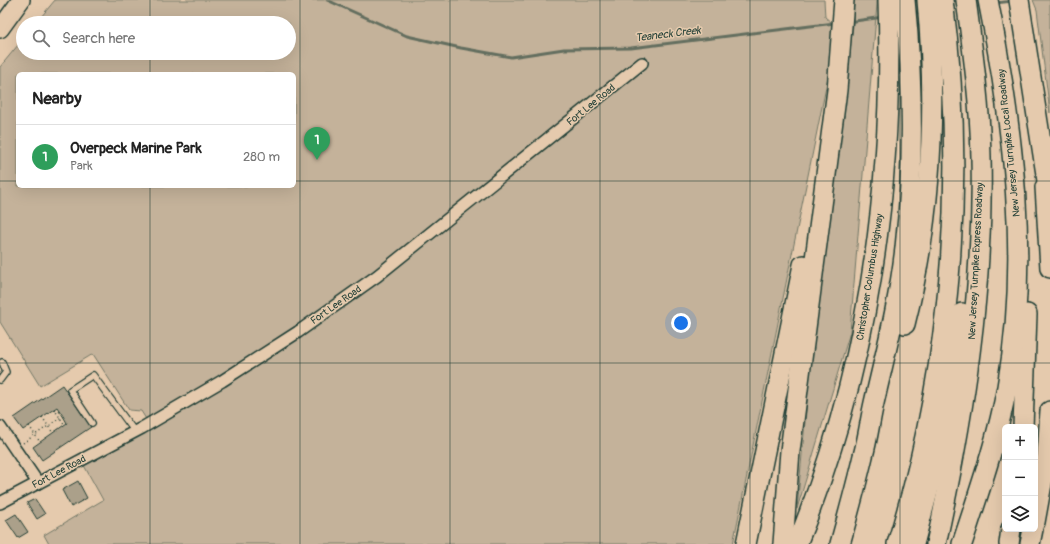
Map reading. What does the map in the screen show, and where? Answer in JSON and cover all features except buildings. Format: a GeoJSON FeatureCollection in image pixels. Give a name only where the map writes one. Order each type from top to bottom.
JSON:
{"type":"FeatureCollection","features":[{"type":"Feature","properties":{"kind":"highway"},"geometry":{"type":"LineString","coordinates":[[897,544],[916,476],[929,414],[941,345],[950,267],[954,160],[952,97],[938,23],[927,0]]}},
{"type":"Feature","properties":{"kind":"highway"},"geometry":{"type":"LineString","coordinates":[[864,455],[883,406],[912,295],[923,230],[932,129],[932,86],[938,23],[943,0]]}},
{"type":"Feature","properties":{"kind":"highway","name":"New Jersey Turnpike Express Roadway"},"geometry":{"type":"LineString","coordinates":[[936,544],[960,422],[970,356],[978,270],[981,158],[977,94],[966,0]]}},
{"type":"Feature","properties":{"kind":"highway"},"geometry":{"type":"LineString","coordinates":[[840,544],[864,455],[895,314],[907,228],[911,141],[896,2]]}},
{"type":"Feature","properties":{"kind":"highway"},"geometry":{"type":"LineString","coordinates":[[788,542],[790,451],[837,90],[844,5]]}},
{"type":"Feature","properties":{"kind":"highway"},"geometry":{"type":"LineString","coordinates":[[1020,6],[1050,200]]}},
{"type":"Feature","properties":{"kind":"highway","name":"New Jersey Turnpike Local Roadway"},"geometry":{"type":"LineString","coordinates":[[962,544],[994,443],[1007,386],[1016,312],[1017,211],[1009,128],[990,8]]}},
{"type":"Feature","properties":{"kind":"highway","name":"Christopher Columbus Highway"},"geometry":{"type":"LineString","coordinates":[[788,542],[823,475],[842,413],[859,343],[880,223],[886,158],[890,83],[898,28]]}},
{"type":"Feature","properties":{"kind":"highway"},"geometry":{"type":"LineString","coordinates":[[914,544],[937,460],[950,396],[965,290],[970,219],[981,158]]}},
{"type":"Feature","properties":{"kind":"highway"},"geometry":{"type":"LineString","coordinates":[[746,544],[812,221],[826,168]]}},
{"type":"Feature","properties":{"kind":"highway"},"geometry":{"type":"LineString","coordinates":[[1045,174],[1045,202],[1050,268]]}},
{"type":"Feature","properties":{"kind":"highway"},"geometry":{"type":"LineString","coordinates":[[1017,211],[1026,273],[1026,368],[1023,424]]}},
{"type":"Feature","properties":{"kind":"highway"},"geometry":{"type":"LineString","coordinates":[[1038,506],[1047,456],[1050,411]]}},
{"type":"Feature","properties":{"kind":"highway"},"geometry":{"type":"LineString","coordinates":[[1009,544],[1011,532]]}},
{"type":"Feature","properties":{"kind":"highway"},"geometry":{"type":"LineString","coordinates":[[1030,544],[1032,532]]}},
{"type":"Feature","properties":{"kind":"main road"},"geometry":{"type":"LineString","coordinates":[[0,29],[21,0]]}},
{"type":"Feature","properties":{"kind":"street","name":"Fort Lee Road"},"geometry":{"type":"LineString","coordinates":[[0,503],[139,430],[222,381],[361,288],[642,63]]}},
{"type":"Feature","properties":{"kind":"street"},"geometry":{"type":"LineString","coordinates":[[0,427],[38,483]]}},
{"type":"Feature","properties":{"kind":"lane"},"geometry":{"type":"LineString","coordinates":[[0,380],[6,372],[2,362]]}},
{"type":"Feature","properties":{"kind":"lane"},"geometry":{"type":"LineString","coordinates":[[92,423],[70,390],[93,375],[139,430]]}},
{"type":"Feature","properties":{"kind":"path"},"geometry":{"type":"LineString","coordinates":[[54,409],[65,425]]}},
{"type":"Feature","properties":{"kind":"path"},"geometry":{"type":"LineString","coordinates":[[15,449],[63,416]]}},
{"type":"Feature","properties":{"kind":"path"},"geometry":{"type":"LineString","coordinates":[[42,417],[53,433]]}},
{"type":"Feature","properties":{"kind":"path"},"geometry":{"type":"LineString","coordinates":[[29,426],[40,442]]}},
{"type":"Feature","properties":{"kind":"shaded area"},"geometry":{"type":"Polygon","coordinates":[[[55,0],[824,0],[825,17],[838,28],[733,544],[49,544],[44,535],[103,500],[81,460],[149,424],[141,411],[129,410],[93,354],[40,386],[0,322],[0,67],[16,48],[16,60],[296,60],[296,16],[42,16],[55,0]]]}},
{"type":"Feature","properties":{"kind":"shaded area"},"geometry":{"type":"Polygon","coordinates":[[[854,0],[877,0],[877,4],[850,332],[797,509],[813,336],[853,26],[854,0]]]}},
{"type":"Feature","properties":{"kind":"shaded area"},"geometry":{"type":"Polygon","coordinates":[[[1033,0],[1050,0],[1050,113],[1037,10],[1033,0]]]}},
{"type":"Feature","properties":{"kind":"waterway","name":"Teaneck Creek"},"geometry":{"type":"LineString","coordinates":[[327,0],[407,36],[511,57],[564,49],[631,48],[835,23]]}},
{"type":"Feature","properties":{"kind":"waterway","name":"Teaneck Creek"},"geometry":{"type":"LineString","coordinates":[[995,3],[1013,1]]}},
{"type":"Feature","properties":{"kind":"waterway","name":"Teaneck Creek"},"geometry":{"type":"LineString","coordinates":[[848,22],[883,17]]}},
{"type":"Feature","properties":{"kind":"place","name":"Overpeck Marine Park"},"geometry":{"type":"Point","coordinates":[317,160]}}]}
